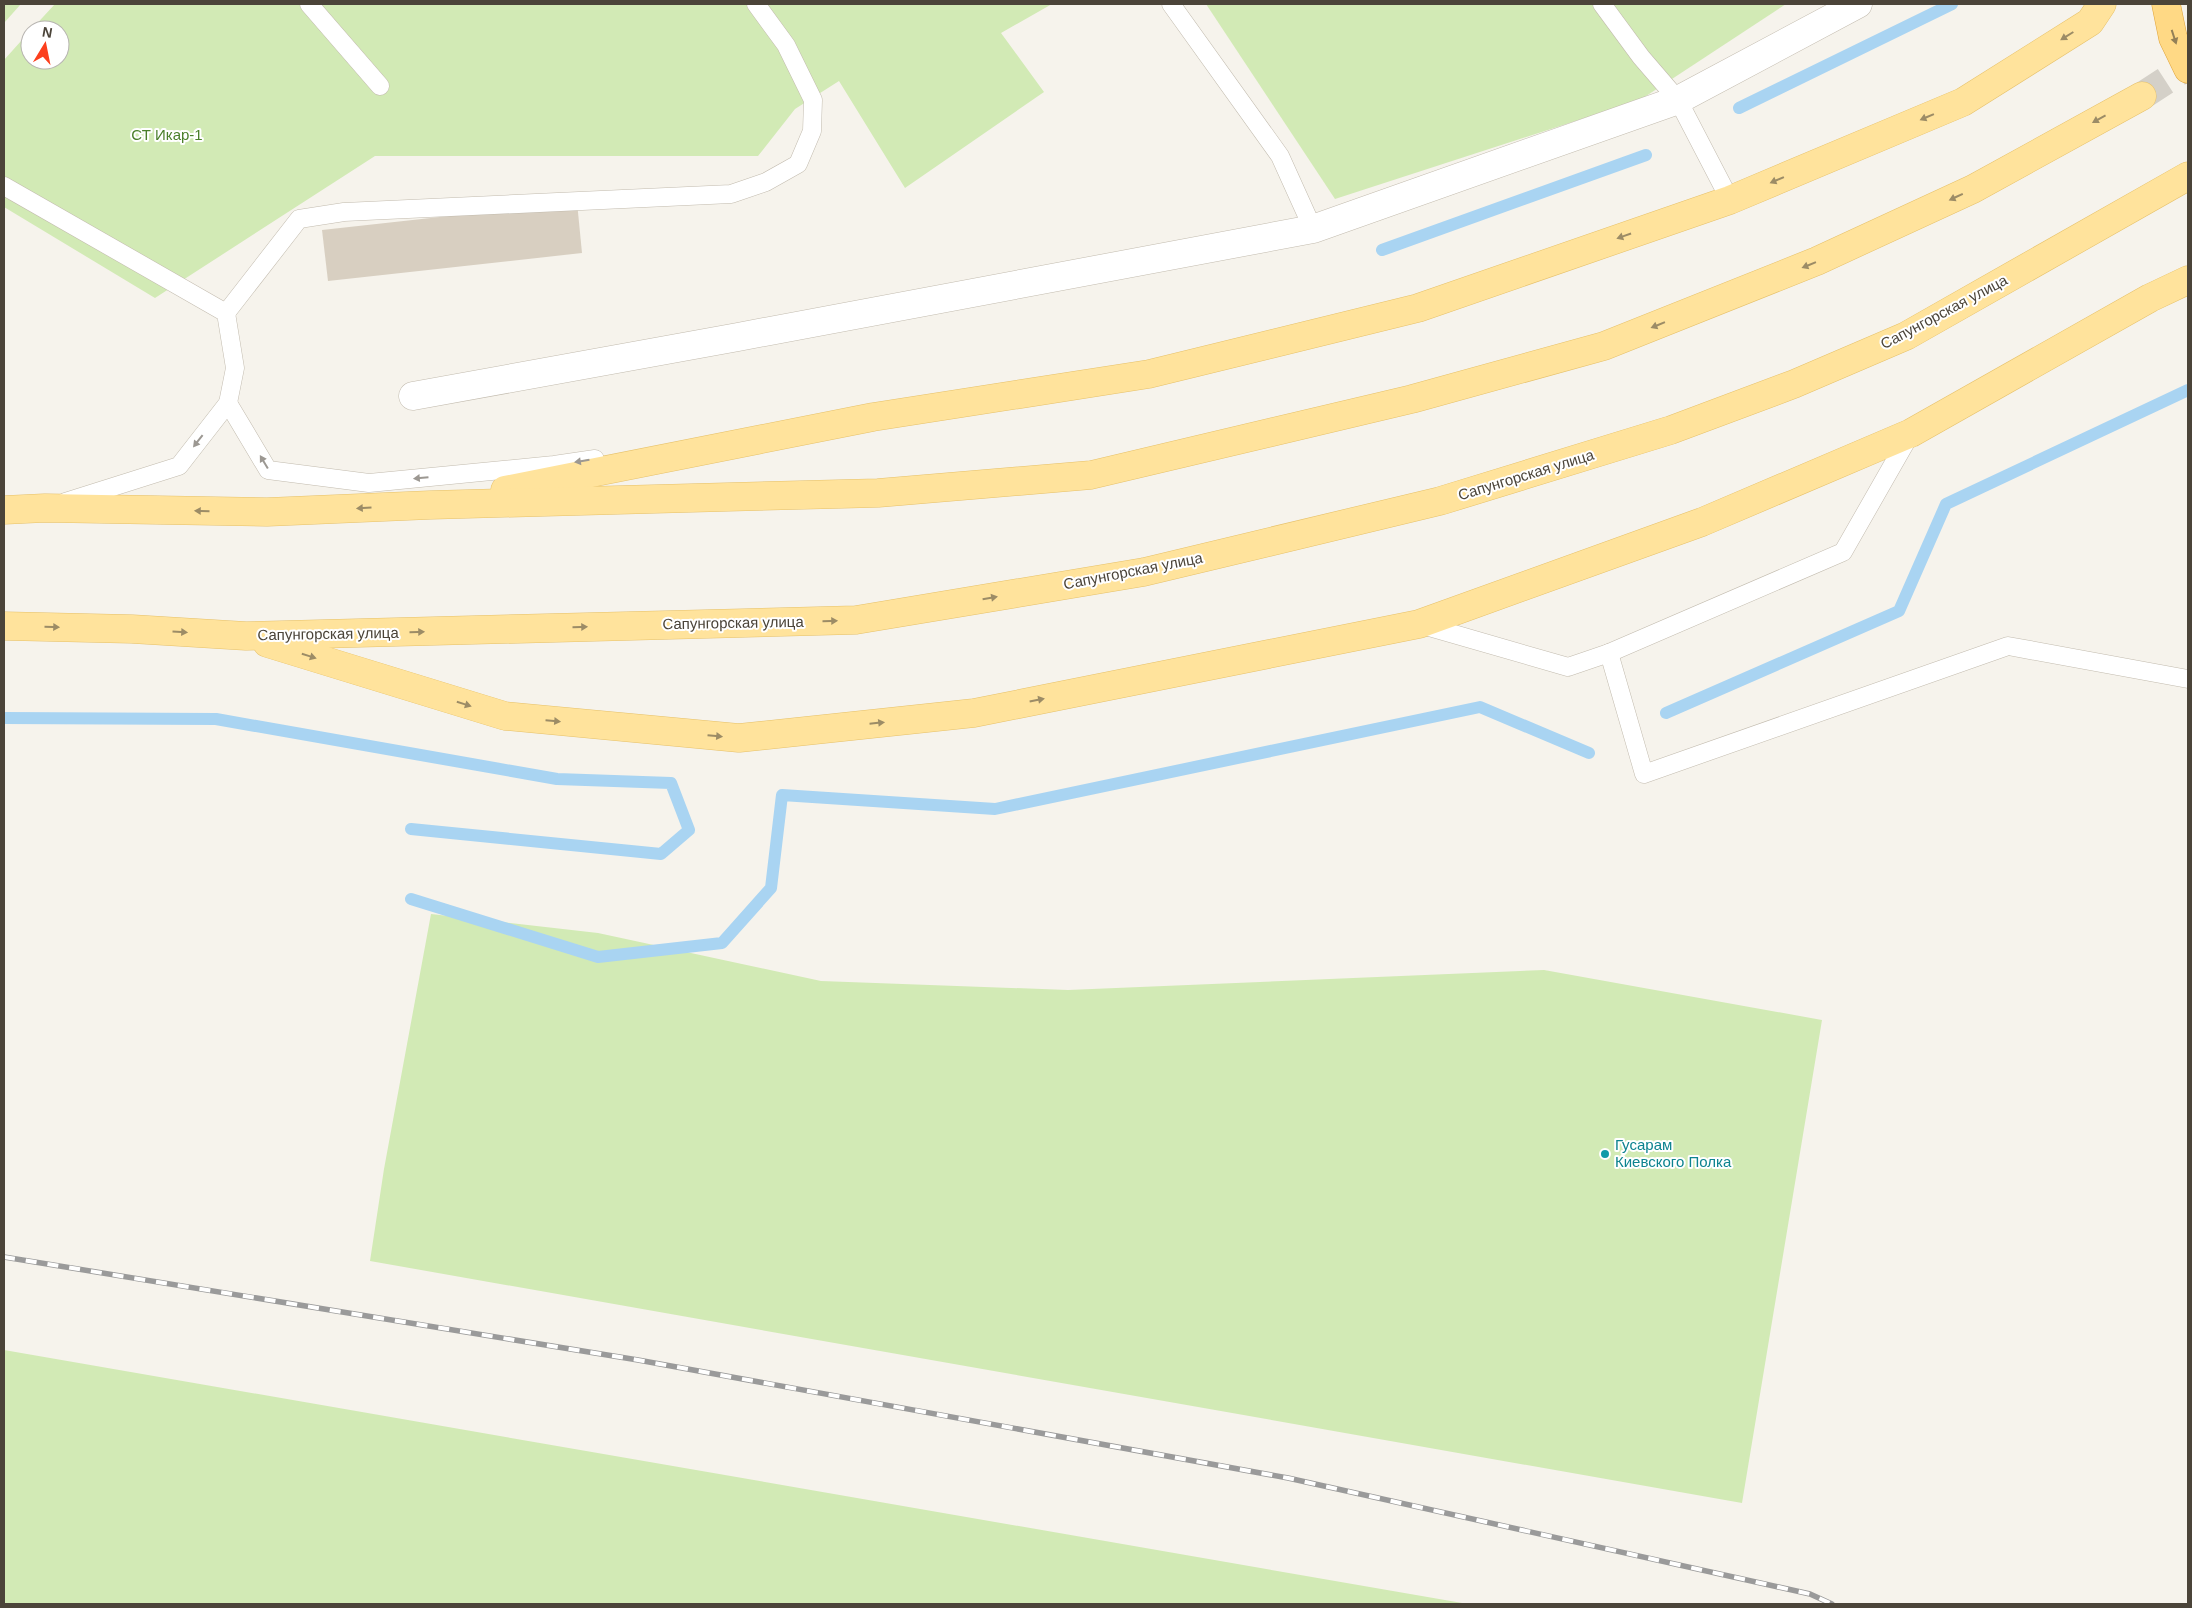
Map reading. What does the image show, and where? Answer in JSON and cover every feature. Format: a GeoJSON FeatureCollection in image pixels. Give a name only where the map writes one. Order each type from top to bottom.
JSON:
{"type":"FeatureCollection","features":[{"type":"Feature","properties":{"kind":"highway"},"geometry":{"type":"LineString","coordinates":[[2166,4],[2173,38],[2188,68]]}},
{"type":"Feature","properties":{"kind":"main road"},"geometry":{"type":"LineString","coordinates":[[430,505],[873,417],[1149,374],[1418,308],[1730,200],[1962,102],[2090,22],[2102,4]]}},
{"type":"Feature","properties":{"kind":"main road"},"geometry":{"type":"LineString","coordinates":[[4,510],[46,508],[267,512],[430,505],[878,493],[1091,475],[1412,399],[1604,346],[1817,261],[1973,189],[2142,96]]}},
{"type":"Feature","properties":{"kind":"main road","name":"Сапунгорская улица"},"geometry":{"type":"LineString","coordinates":[[4,626],[246,636],[856,620],[1163,567],[1440,502],[1671,430],[1794,384],[1906,336],[2188,176]]}},
{"type":"Feature","properties":{"kind":"main road"},"geometry":{"type":"LineString","coordinates":[[246,636],[505,716],[740,738],[974,713],[1419,624],[1702,522],[1911,433],[2150,298],[2188,280]]}},
{"type":"Feature","properties":{"kind":"street"},"geometry":{"type":"LineString","coordinates":[[413,396],[738,337],[1314,228],[1678,100],[1858,4]]}},
{"type":"Feature","properties":{"kind":"lane"},"geometry":{"type":"LineString","coordinates":[[309,4],[380,86]]}},
{"type":"Feature","properties":{"kind":"lane"},"geometry":{"type":"LineString","coordinates":[[46,508],[178,466],[228,403],[236,368],[226,313],[299,219],[344,212],[731,194],[766,182],[798,164],[812,131],[813,100],[786,45],[756,4]]}},
{"type":"Feature","properties":{"kind":"lane"},"geometry":{"type":"LineString","coordinates":[[1171,4],[1280,156],[1314,228]]}},
{"type":"Feature","properties":{"kind":"lane"},"geometry":{"type":"LineString","coordinates":[[1602,4],[1641,57],[1678,100],[1730,200]]}},
{"type":"Feature","properties":{"kind":"lane"},"geometry":{"type":"LineString","coordinates":[[4,186],[226,313]]}},
{"type":"Feature","properties":{"kind":"lane"},"geometry":{"type":"LineString","coordinates":[[228,403],[268,470],[369,483],[554,466],[873,417]]}},
{"type":"Feature","properties":{"kind":"lane"},"geometry":{"type":"LineString","coordinates":[[1419,624],[1568,667],[1609,653],[1843,552],[1911,433]]}},
{"type":"Feature","properties":{"kind":"lane"},"geometry":{"type":"LineString","coordinates":[[1609,653],[1644,774],[2008,646],[2188,680]]}},
{"type":"Feature","properties":{"kind":"green space"},"geometry":{"type":"Polygon","coordinates":[[[4,4],[21,4],[4,23],[4,4]]]}},
{"type":"Feature","properties":{"kind":"green space","name":"СТ Икар-1"},"geometry":{"type":"Polygon","coordinates":[[[55,4],[1052,4],[1001,33],[1044,92],[905,188],[839,81],[795,109],[758,156],[375,156],[155,298],[4,207],[4,60],[20,42],[20,70],[70,70],[70,20],[40,20],[55,4]]]}},
{"type":"Feature","properties":{"kind":"green space"},"geometry":{"type":"Polygon","coordinates":[[[1206,4],[1786,4],[1640,100],[1335,199],[1206,4]]]}},
{"type":"Feature","properties":{"kind":"green space"},"geometry":{"type":"Polygon","coordinates":[[[431,914],[598,933],[821,981],[1068,990],[1544,970],[1822,1020],[1742,1503],[370,1261],[384,1169],[431,914]]]}},
{"type":"Feature","properties":{"kind":"green space"},"geometry":{"type":"Polygon","coordinates":[[[4,1350],[1468,1604],[4,1604],[4,1350]]]}},
{"type":"Feature","properties":{"kind":"building"},"geometry":{"type":"Polygon","coordinates":[[[577,202],[582,253],[328,281],[322,230],[577,202]]]}},
{"type":"Feature","properties":{"kind":"waterway"},"geometry":{"type":"LineString","coordinates":[[1739,108],[1952,4]]}},
{"type":"Feature","properties":{"kind":"waterway"},"geometry":{"type":"LineString","coordinates":[[1382,250],[1646,155]]}},
{"type":"Feature","properties":{"kind":"waterway"},"geometry":{"type":"LineString","coordinates":[[1666,713],[1899,611],[1946,504],[2188,390]]}},
{"type":"Feature","properties":{"kind":"waterway"},"geometry":{"type":"LineString","coordinates":[[411,899],[598,957],[722,943],[771,888],[782,795],[995,809],[1480,707],[1589,753]]}},
{"type":"Feature","properties":{"kind":"waterway"},"geometry":{"type":"LineString","coordinates":[[4,718],[216,719],[557,779],[671,783],[689,830],[661,854],[411,829]]}},
{"type":"Feature","properties":{"kind":"tunnel"},"geometry":{"type":"LineString","coordinates":[[2142,96],[2188,66]]}},
{"type":"Feature","properties":{"kind":"railway"},"geometry":{"type":"LineString","coordinates":[[4,1257],[638,1360],[1288,1478],[1810,1594],[1832,1604]]}},
{"type":"Feature","properties":{"kind":"place","name":"Гусарам Киевского Полка"},"geometry":{"type":"Point","coordinates":[1605,1154]}}]}
